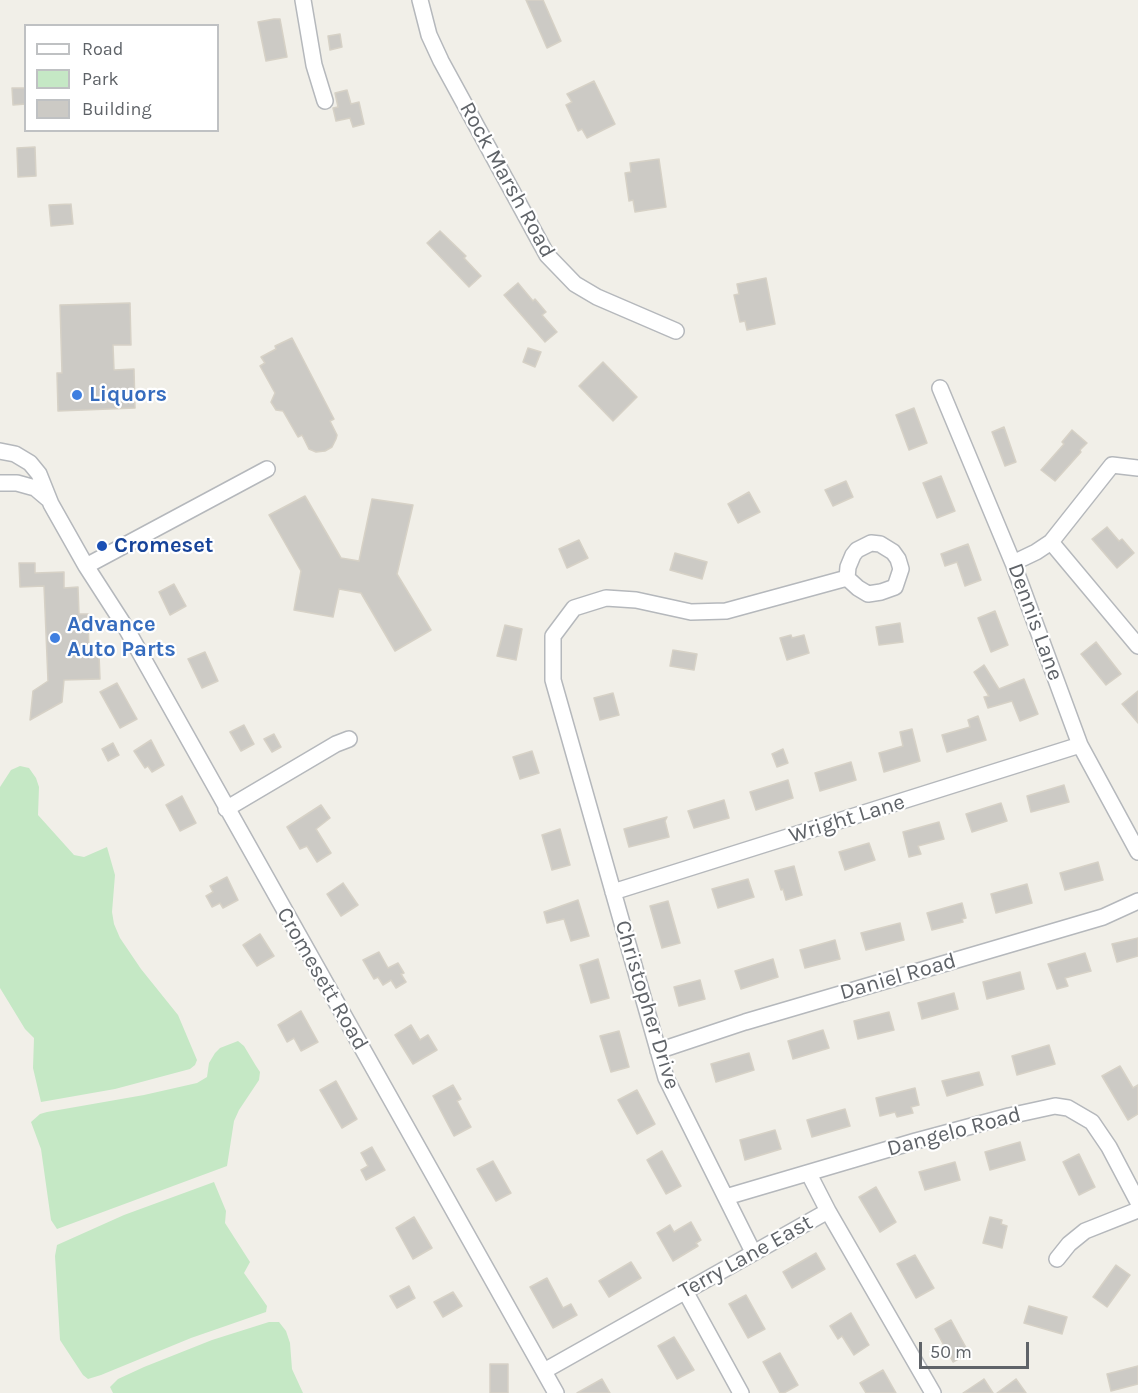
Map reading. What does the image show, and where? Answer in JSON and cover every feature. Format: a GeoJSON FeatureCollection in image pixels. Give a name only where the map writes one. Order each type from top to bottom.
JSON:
{"type":"FeatureCollection","features":[{"type":"Feature","properties":{"kind":"street"},"geometry":{"type":"LineString","coordinates":[[303,0],[314,65],[325,101]]}},
{"type":"Feature","properties":{"kind":"street","name":"Rock Marsh Road"},"geometry":{"type":"LineString","coordinates":[[420,0],[429,35],[441,61],[547,255],[575,284],[597,297],[676,331]]}},
{"type":"Feature","properties":{"kind":"street","name":"Dennis Lane"},"geometry":{"type":"LineString","coordinates":[[940,388],[1013,563],[1080,745],[1138,852]]}},
{"type":"Feature","properties":{"kind":"street","name":"Cromesett Road"},"geometry":{"type":"LineString","coordinates":[[0,451],[15,454],[30,463],[39,474],[51,504],[86,566],[126,628],[556,1393]]}},
{"type":"Feature","properties":{"kind":"street"},"geometry":{"type":"LineString","coordinates":[[1013,563],[1051,542],[1112,465],[1138,468]]}},
{"type":"Feature","properties":{"kind":"street"},"geometry":{"type":"LineString","coordinates":[[86,566],[267,469]]}},
{"type":"Feature","properties":{"kind":"street"},"geometry":{"type":"LineString","coordinates":[[0,483],[17,483],[35,488],[51,504]]}},
{"type":"Feature","properties":{"kind":"street"},"geometry":{"type":"LineString","coordinates":[[1051,542],[1138,646]]}},
{"type":"Feature","properties":{"kind":"street","name":"Christopher Drive"},"geometry":{"type":"LineString","coordinates":[[753,1252],[666,1078],[553,680],[553,636],[574,608],[606,598],[636,600],[691,612],[726,611],[848,578]]}},
{"type":"Feature","properties":{"kind":"street"},"geometry":{"type":"LineString","coordinates":[[226,809],[336,744],[349,739]]}},
{"type":"Feature","properties":{"kind":"street","name":"Wright Lane"},"geometry":{"type":"LineString","coordinates":[[613,892],[1080,745]]}},
{"type":"Feature","properties":{"kind":"street","name":"Daniel Road"},"geometry":{"type":"LineString","coordinates":[[658,1051],[756,1019],[1103,917],[1138,902]]}},
{"type":"Feature","properties":{"kind":"street","name":"Dangelo Road"},"geometry":{"type":"LineString","coordinates":[[726,1197],[916,1140],[1055,1106],[1068,1108],[1092,1122],[1109,1147],[1138,1202]]}},
{"type":"Feature","properties":{"kind":"street"},"geometry":{"type":"LineString","coordinates":[[808,1174],[828,1211]]}},
{"type":"Feature","properties":{"kind":"street"},"geometry":{"type":"LineString","coordinates":[[1057,1259],[1085,1231],[1138,1210]]}},
{"type":"Feature","properties":{"kind":"street","name":"Terry Lane East"},"geometry":{"type":"LineString","coordinates":[[544,1371],[828,1211],[933,1393]]}},
{"type":"Feature","properties":{"kind":"street"},"geometry":{"type":"LineString","coordinates":[[685,1291],[741,1393]]}},
{"type":"Feature","properties":{"kind":"green space"},"geometry":{"type":"Polygon","coordinates":[[[20,766],[29,768],[36,778],[39,787],[38,815],[74,855],[84,857],[107,847],[115,875],[112,912],[114,924],[120,938],[141,969],[178,1015],[197,1060],[190,1069],[115,1089],[41,1102],[33,1068],[34,1038],[25,1029],[0,988],[0,787],[11,770],[20,766]]]}},
{"type":"Feature","properties":{"kind":"green space"},"geometry":{"type":"Polygon","coordinates":[[[238,1041],[244,1046],[260,1072],[259,1080],[234,1121],[227,1166],[57,1229],[51,1220],[41,1149],[31,1122],[40,1114],[47,1112],[197,1083],[207,1077],[209,1063],[215,1053],[220,1048],[238,1041]]]}},
{"type":"Feature","properties":{"kind":"green space"},"geometry":{"type":"Polygon","coordinates":[[[214,1182],[226,1211],[225,1223],[250,1262],[244,1273],[267,1306],[266,1312],[191,1338],[88,1379],[60,1340],[55,1256],[57,1245],[124,1215],[214,1182]]]}},
{"type":"Feature","properties":{"kind":"green space"},"geometry":{"type":"Polygon","coordinates":[[[269,1322],[279,1322],[286,1331],[290,1343],[292,1369],[303,1393],[113,1393],[110,1387],[118,1379],[144,1367],[212,1340],[269,1322]]]}},
{"type":"Feature","properties":{"kind":"building"},"geometry":{"type":"Polygon","coordinates":[[[526,0],[543,0],[561,41],[547,48],[526,0]]]}},
{"type":"Feature","properties":{"kind":"building"},"geometry":{"type":"Polygon","coordinates":[[[280,19],[287,57],[266,61],[258,22],[280,19]]]}},
{"type":"Feature","properties":{"kind":"building"},"geometry":{"type":"Polygon","coordinates":[[[340,34],[342,47],[330,50],[328,36],[340,34]]]}},
{"type":"Feature","properties":{"kind":"building"},"geometry":{"type":"Polygon","coordinates":[[[594,81],[615,124],[587,138],[582,129],[578,131],[566,105],[572,102],[567,94],[594,81]]]}},
{"type":"Feature","properties":{"kind":"building"},"geometry":{"type":"Polygon","coordinates":[[[12,88],[24,88],[24,104],[13,105],[12,88]]]}},
{"type":"Feature","properties":{"kind":"building"},"geometry":{"type":"Polygon","coordinates":[[[347,90],[351,104],[359,102],[364,124],[353,127],[350,118],[336,121],[333,108],[338,107],[335,93],[347,90]]]}},
{"type":"Feature","properties":{"kind":"building"},"geometry":{"type":"Polygon","coordinates":[[[35,147],[36,176],[18,177],[17,148],[35,147]]]}},
{"type":"Feature","properties":{"kind":"building"},"geometry":{"type":"Polygon","coordinates":[[[659,159],[666,207],[635,212],[633,200],[629,201],[625,173],[631,172],[630,163],[659,159]]]}},
{"type":"Feature","properties":{"kind":"building"},"geometry":{"type":"Polygon","coordinates":[[[71,204],[73,224],[51,226],[49,205],[71,204]]]}},
{"type":"Feature","properties":{"kind":"building"},"geometry":{"type":"Polygon","coordinates":[[[440,231],[466,256],[464,258],[481,276],[469,287],[427,243],[440,231]]]}},
{"type":"Feature","properties":{"kind":"building"},"geometry":{"type":"Polygon","coordinates":[[[766,278],[775,324],[747,330],[745,321],[740,322],[734,295],[739,294],[737,284],[766,278]]]}},
{"type":"Feature","properties":{"kind":"building"},"geometry":{"type":"Polygon","coordinates":[[[518,283],[546,312],[542,315],[557,332],[545,342],[504,295],[518,283]]]}},
{"type":"Feature","properties":{"kind":"building"},"geometry":{"type":"Polygon","coordinates":[[[130,303],[131,345],[113,345],[114,370],[134,369],[135,408],[58,411],[57,373],[62,373],[60,305],[130,303]]]}},
{"type":"Feature","properties":{"kind":"building"},"geometry":{"type":"Polygon","coordinates":[[[292,338],[334,419],[330,421],[337,435],[336,439],[332,447],[325,451],[316,452],[309,449],[302,435],[298,437],[283,411],[276,410],[271,402],[275,393],[260,366],[265,363],[261,357],[276,349],[275,346],[292,338]]]}},
{"type":"Feature","properties":{"kind":"building"},"geometry":{"type":"Polygon","coordinates":[[[528,348],[541,352],[535,367],[523,362],[528,348]]]}},
{"type":"Feature","properties":{"kind":"building"},"geometry":{"type":"Polygon","coordinates":[[[603,362],[637,397],[613,421],[579,386],[603,362]]]}},
{"type":"Feature","properties":{"kind":"building"},"geometry":{"type":"Polygon","coordinates":[[[914,408],[927,443],[909,450],[896,415],[914,408]]]}},
{"type":"Feature","properties":{"kind":"building"},"geometry":{"type":"Polygon","coordinates":[[[1004,427],[1016,462],[1005,466],[992,432],[1004,427]]]}},
{"type":"Feature","properties":{"kind":"building"},"geometry":{"type":"Polygon","coordinates":[[[1072,430],[1087,443],[1055,481],[1041,470],[1064,444],[1062,442],[1072,430]]]}},
{"type":"Feature","properties":{"kind":"building"},"geometry":{"type":"Polygon","coordinates":[[[941,476],[955,511],[937,518],[923,483],[941,476]]]}},
{"type":"Feature","properties":{"kind":"building"},"geometry":{"type":"Polygon","coordinates":[[[846,481],[853,497],[833,506],[825,490],[846,481]]]}},
{"type":"Feature","properties":{"kind":"building"},"geometry":{"type":"Polygon","coordinates":[[[749,492],[760,512],[738,523],[728,504],[749,492]]]}},
{"type":"Feature","properties":{"kind":"building"},"geometry":{"type":"Polygon","coordinates":[[[305,496],[341,558],[359,561],[372,499],[413,505],[397,574],[431,630],[395,651],[361,593],[339,589],[333,617],[294,610],[301,571],[269,515],[305,496]]]}},
{"type":"Feature","properties":{"kind":"building"},"geometry":{"type":"Polygon","coordinates":[[[1107,527],[1134,553],[1117,568],[1092,539],[1107,527]]]}},
{"type":"Feature","properties":{"kind":"building"},"geometry":{"type":"Polygon","coordinates":[[[579,540],[588,558],[567,568],[559,549],[579,540]]]}},
{"type":"Feature","properties":{"kind":"building"},"geometry":{"type":"Polygon","coordinates":[[[968,544],[981,580],[965,586],[957,562],[945,566],[941,554],[968,544]]]}},
{"type":"Feature","properties":{"kind":"building"},"geometry":{"type":"Polygon","coordinates":[[[675,553],[707,562],[702,579],[670,570],[675,553]]]}},
{"type":"Feature","properties":{"kind":"building"},"geometry":{"type":"Polygon","coordinates":[[[19,563],[35,563],[35,573],[64,572],[64,588],[78,587],[79,614],[88,614],[89,655],[99,654],[100,679],[64,680],[62,702],[30,720],[33,691],[48,681],[44,586],[20,587],[19,563]]]}},
{"type":"Feature","properties":{"kind":"building"},"geometry":{"type":"Polygon","coordinates":[[[174,584],[186,606],[170,615],[159,592],[174,584]]]}},
{"type":"Feature","properties":{"kind":"building"},"geometry":{"type":"Polygon","coordinates":[[[995,611],[1008,645],[991,652],[978,618],[995,611]]]}},
{"type":"Feature","properties":{"kind":"building"},"geometry":{"type":"Polygon","coordinates":[[[900,623],[903,642],[879,645],[876,627],[900,623]]]}},
{"type":"Feature","properties":{"kind":"building"},"geometry":{"type":"Polygon","coordinates":[[[505,625],[522,629],[516,660],[497,656],[505,625]]]}},
{"type":"Feature","properties":{"kind":"building"},"geometry":{"type":"Polygon","coordinates":[[[791,635],[792,638],[804,635],[809,653],[787,660],[780,638],[791,635]]]}},
{"type":"Feature","properties":{"kind":"building"},"geometry":{"type":"Polygon","coordinates":[[[1096,642],[1121,674],[1106,685],[1081,654],[1096,642]]]}},
{"type":"Feature","properties":{"kind":"building"},"geometry":{"type":"Polygon","coordinates":[[[673,650],[697,654],[694,670],[670,666],[673,650]]]}},
{"type":"Feature","properties":{"kind":"building"},"geometry":{"type":"Polygon","coordinates":[[[205,652],[218,681],[202,688],[188,659],[205,652]]]}},
{"type":"Feature","properties":{"kind":"building"},"geometry":{"type":"Polygon","coordinates":[[[984,665],[999,689],[1024,679],[1038,714],[1020,721],[1012,701],[988,708],[984,697],[989,696],[974,672],[984,665]]]}},
{"type":"Feature","properties":{"kind":"building"},"geometry":{"type":"Polygon","coordinates":[[[117,683],[137,719],[120,728],[100,692],[117,683]]]}},
{"type":"Feature","properties":{"kind":"building"},"geometry":{"type":"Polygon","coordinates":[[[1138,691],[1138,723],[1122,704],[1138,691]]]}},
{"type":"Feature","properties":{"kind":"building"},"geometry":{"type":"Polygon","coordinates":[[[613,693],[619,715],[600,720],[594,698],[613,693]]]}},
{"type":"Feature","properties":{"kind":"building"},"geometry":{"type":"Polygon","coordinates":[[[978,716],[986,740],[947,752],[942,735],[970,727],[968,720],[978,716]]]}},
{"type":"Feature","properties":{"kind":"building"},"geometry":{"type":"Polygon","coordinates":[[[244,725],[254,744],[241,751],[230,732],[244,725]]]}},
{"type":"Feature","properties":{"kind":"building"},"geometry":{"type":"Polygon","coordinates":[[[912,729],[920,761],[884,772],[879,753],[903,746],[900,732],[912,729]]]}},
{"type":"Feature","properties":{"kind":"building"},"geometry":{"type":"Polygon","coordinates":[[[274,734],[281,747],[272,752],[264,739],[274,734]]]}},
{"type":"Feature","properties":{"kind":"building"},"geometry":{"type":"Polygon","coordinates":[[[151,740],[164,765],[152,772],[148,766],[145,768],[134,751],[151,740]]]}},
{"type":"Feature","properties":{"kind":"building"},"geometry":{"type":"Polygon","coordinates":[[[113,743],[119,755],[108,761],[102,749],[113,743]]]}},
{"type":"Feature","properties":{"kind":"building"},"geometry":{"type":"Polygon","coordinates":[[[783,749],[788,763],[777,767],[772,754],[783,749]]]}},
{"type":"Feature","properties":{"kind":"building"},"geometry":{"type":"Polygon","coordinates":[[[532,751],[539,773],[520,779],[513,757],[532,751]]]}},
{"type":"Feature","properties":{"kind":"building"},"geometry":{"type":"Polygon","coordinates":[[[851,762],[856,780],[820,791],[815,773],[851,762]]]}},
{"type":"Feature","properties":{"kind":"building"},"geometry":{"type":"Polygon","coordinates":[[[788,780],[793,798],[756,810],[750,792],[788,780]]]}},
{"type":"Feature","properties":{"kind":"building"},"geometry":{"type":"Polygon","coordinates":[[[1064,785],[1069,802],[1031,812],[1027,796],[1064,785]]]}},
{"type":"Feature","properties":{"kind":"building"},"geometry":{"type":"Polygon","coordinates":[[[182,796],[196,823],[180,831],[166,805],[182,796]]]}},
{"type":"Feature","properties":{"kind":"building"},"geometry":{"type":"Polygon","coordinates":[[[724,800],[729,818],[694,828],[688,811],[724,800]]]}},
{"type":"Feature","properties":{"kind":"building"},"geometry":{"type":"Polygon","coordinates":[[[1001,803],[1007,821],[972,832],[966,814],[1001,803]]]}},
{"type":"Feature","properties":{"kind":"building"},"geometry":{"type":"Polygon","coordinates":[[[321,805],[330,818],[316,829],[331,853],[317,862],[307,846],[300,849],[287,827],[321,805]]]}},
{"type":"Feature","properties":{"kind":"building"},"geometry":{"type":"Polygon","coordinates":[[[667,817],[665,821],[669,837],[629,847],[624,829],[667,817]]]}},
{"type":"Feature","properties":{"kind":"building"},"geometry":{"type":"Polygon","coordinates":[[[939,822],[944,839],[918,846],[921,854],[909,857],[903,832],[939,822]]]}},
{"type":"Feature","properties":{"kind":"building"},"geometry":{"type":"Polygon","coordinates":[[[560,829],[570,865],[552,870],[542,835],[560,829]]]}},
{"type":"Feature","properties":{"kind":"building"},"geometry":{"type":"Polygon","coordinates":[[[869,843],[875,860],[845,870],[839,852],[869,843]]]}},
{"type":"Feature","properties":{"kind":"building"},"geometry":{"type":"Polygon","coordinates":[[[1098,862],[1103,880],[1065,890],[1060,873],[1098,862]]]}},
{"type":"Feature","properties":{"kind":"building"},"geometry":{"type":"Polygon","coordinates":[[[794,866],[802,895],[786,900],[775,871],[794,866]]]}},
{"type":"Feature","properties":{"kind":"building"},"geometry":{"type":"Polygon","coordinates":[[[227,877],[238,900],[223,908],[220,903],[212,907],[206,896],[213,892],[210,886],[227,877]]]}},
{"type":"Feature","properties":{"kind":"building"},"geometry":{"type":"Polygon","coordinates":[[[748,879],[754,897],[718,908],[712,889],[748,879]]]}},
{"type":"Feature","properties":{"kind":"building"},"geometry":{"type":"Polygon","coordinates":[[[343,883],[358,905],[341,916],[327,894],[343,883]]]}},
{"type":"Feature","properties":{"kind":"building"},"geometry":{"type":"Polygon","coordinates":[[[1027,884],[1032,903],[996,913],[991,894],[1027,884]]]}},
{"type":"Feature","properties":{"kind":"building"},"geometry":{"type":"Polygon","coordinates":[[[578,900],[589,936],[571,941],[564,919],[547,923],[544,912],[578,900]]]}},
{"type":"Feature","properties":{"kind":"building"},"geometry":{"type":"Polygon","coordinates":[[[668,901],[680,943],[662,948],[650,906],[668,901]]]}},
{"type":"Feature","properties":{"kind":"building"},"geometry":{"type":"Polygon","coordinates":[[[962,903],[966,918],[962,919],[963,922],[932,930],[927,913],[962,903]]]}},
{"type":"Feature","properties":{"kind":"building"},"geometry":{"type":"Polygon","coordinates":[[[900,923],[904,940],[866,950],[861,933],[900,923]]]}},
{"type":"Feature","properties":{"kind":"building"},"geometry":{"type":"Polygon","coordinates":[[[260,934],[274,956],[257,966],[243,945],[260,934]]]}},
{"type":"Feature","properties":{"kind":"building"},"geometry":{"type":"Polygon","coordinates":[[[1138,938],[1138,956],[1117,962],[1112,944],[1138,938]]]}},
{"type":"Feature","properties":{"kind":"building"},"geometry":{"type":"Polygon","coordinates":[[[835,940],[840,959],[805,968],[800,950],[835,940]]]}},
{"type":"Feature","properties":{"kind":"building"},"geometry":{"type":"Polygon","coordinates":[[[379,952],[388,968],[398,963],[406,982],[396,988],[391,980],[383,985],[378,977],[374,979],[363,960],[379,952]]]}},
{"type":"Feature","properties":{"kind":"building"},"geometry":{"type":"Polygon","coordinates":[[[1085,953],[1091,971],[1065,978],[1068,986],[1057,989],[1048,964],[1085,953]]]}},
{"type":"Feature","properties":{"kind":"building"},"geometry":{"type":"Polygon","coordinates":[[[598,959],[609,998],[591,1003],[580,965],[598,959]]]}},
{"type":"Feature","properties":{"kind":"building"},"geometry":{"type":"Polygon","coordinates":[[[773,959],[778,977],[741,989],[735,971],[773,959]]]}},
{"type":"Feature","properties":{"kind":"building"},"geometry":{"type":"Polygon","coordinates":[[[1020,972],[1024,989],[987,999],[983,982],[1020,972]]]}},
{"type":"Feature","properties":{"kind":"building"},"geometry":{"type":"Polygon","coordinates":[[[700,980],[705,999],[679,1006],[674,987],[700,980]]]}},
{"type":"Feature","properties":{"kind":"building"},"geometry":{"type":"Polygon","coordinates":[[[954,993],[958,1009],[922,1019],[918,1003],[954,993]]]}},
{"type":"Feature","properties":{"kind":"building"},"geometry":{"type":"Polygon","coordinates":[[[301,1011],[318,1042],[301,1051],[294,1038],[287,1042],[278,1025],[301,1011]]]}},
{"type":"Feature","properties":{"kind":"building"},"geometry":{"type":"Polygon","coordinates":[[[889,1012],[894,1030],[858,1039],[854,1021],[889,1012]]]}},
{"type":"Feature","properties":{"kind":"building"},"geometry":{"type":"Polygon","coordinates":[[[411,1025],[420,1040],[428,1035],[437,1050],[413,1064],[395,1035],[411,1025]]]}},
{"type":"Feature","properties":{"kind":"building"},"geometry":{"type":"Polygon","coordinates":[[[823,1030],[829,1048],[793,1059],[788,1041],[823,1030]]]}},
{"type":"Feature","properties":{"kind":"building"},"geometry":{"type":"Polygon","coordinates":[[[619,1031],[629,1067],[611,1072],[600,1036],[619,1031]]]}},
{"type":"Feature","properties":{"kind":"building"},"geometry":{"type":"Polygon","coordinates":[[[1049,1045],[1055,1064],[1017,1075],[1012,1056],[1049,1045]]]}},
{"type":"Feature","properties":{"kind":"building"},"geometry":{"type":"Polygon","coordinates":[[[749,1053],[754,1070],[716,1082],[711,1064],[749,1053]]]}},
{"type":"Feature","properties":{"kind":"building"},"geometry":{"type":"Polygon","coordinates":[[[1120,1066],[1133,1088],[1138,1085],[1138,1114],[1128,1120],[1102,1076],[1120,1066]]]}},
{"type":"Feature","properties":{"kind":"building"},"geometry":{"type":"Polygon","coordinates":[[[979,1072],[983,1085],[947,1096],[942,1081],[979,1072]]]}},
{"type":"Feature","properties":{"kind":"building"},"geometry":{"type":"Polygon","coordinates":[[[336,1081],[357,1119],[342,1128],[320,1090],[336,1081]]]}},
{"type":"Feature","properties":{"kind":"building"},"geometry":{"type":"Polygon","coordinates":[[[453,1085],[461,1099],[457,1101],[471,1127],[454,1136],[433,1096],[453,1085]]]}},
{"type":"Feature","properties":{"kind":"building"},"geometry":{"type":"Polygon","coordinates":[[[915,1088],[919,1105],[911,1107],[913,1113],[897,1117],[895,1112],[880,1116],[876,1098],[915,1088]]]}},
{"type":"Feature","properties":{"kind":"building"},"geometry":{"type":"Polygon","coordinates":[[[637,1090],[655,1124],[637,1134],[618,1100],[637,1090]]]}},
{"type":"Feature","properties":{"kind":"building"},"geometry":{"type":"Polygon","coordinates":[[[845,1109],[850,1126],[812,1137],[807,1120],[845,1109]]]}},
{"type":"Feature","properties":{"kind":"building"},"geometry":{"type":"Polygon","coordinates":[[[775,1130],[781,1149],[745,1160],[740,1140],[775,1130]]]}},
{"type":"Feature","properties":{"kind":"building"},"geometry":{"type":"Polygon","coordinates":[[[1020,1142],[1025,1160],[990,1170],[985,1152],[1020,1142]]]}},
{"type":"Feature","properties":{"kind":"building"},"geometry":{"type":"Polygon","coordinates":[[[372,1147],[385,1170],[366,1180],[361,1170],[368,1166],[361,1153],[372,1147]]]}},
{"type":"Feature","properties":{"kind":"building"},"geometry":{"type":"Polygon","coordinates":[[[662,1151],[681,1186],[666,1194],[647,1160],[662,1151]]]}},
{"type":"Feature","properties":{"kind":"building"},"geometry":{"type":"Polygon","coordinates":[[[1079,1154],[1095,1187],[1079,1195],[1063,1162],[1079,1154]]]}},
{"type":"Feature","properties":{"kind":"building"},"geometry":{"type":"Polygon","coordinates":[[[493,1161],[511,1193],[496,1201],[477,1169],[493,1161]]]}},
{"type":"Feature","properties":{"kind":"building"},"geometry":{"type":"Polygon","coordinates":[[[955,1162],[960,1180],[925,1190],[919,1172],[955,1162]]]}},
{"type":"Feature","properties":{"kind":"building"},"geometry":{"type":"Polygon","coordinates":[[[876,1187],[896,1222],[880,1232],[859,1197],[876,1187]]]}},
{"type":"Feature","properties":{"kind":"building"},"geometry":{"type":"Polygon","coordinates":[[[414,1217],[432,1248],[413,1259],[396,1228],[414,1217]]]}},
{"type":"Feature","properties":{"kind":"building"},"geometry":{"type":"Polygon","coordinates":[[[990,1217],[1002,1220],[1001,1224],[1007,1226],[1002,1248],[983,1243],[990,1217]]]}},
{"type":"Feature","properties":{"kind":"building"},"geometry":{"type":"Polygon","coordinates":[[[691,1222],[701,1240],[696,1243],[698,1246],[673,1261],[657,1233],[670,1225],[674,1232],[691,1222]]]}},
{"type":"Feature","properties":{"kind":"building"},"geometry":{"type":"Polygon","coordinates":[[[816,1253],[825,1269],[792,1288],[783,1272],[816,1253]]]}},
{"type":"Feature","properties":{"kind":"building"},"geometry":{"type":"Polygon","coordinates":[[[915,1255],[934,1288],[916,1298],[897,1264],[915,1255]]]}},
{"type":"Feature","properties":{"kind":"building"},"geometry":{"type":"Polygon","coordinates":[[[631,1262],[641,1278],[609,1297],[599,1281],[631,1262]]]}},
{"type":"Feature","properties":{"kind":"building"},"geometry":{"type":"Polygon","coordinates":[[[1116,1265],[1130,1275],[1107,1307],[1093,1297],[1116,1265]]]}},
{"type":"Feature","properties":{"kind":"building"},"geometry":{"type":"Polygon","coordinates":[[[547,1278],[563,1308],[571,1304],[577,1315],[553,1328],[530,1287],[547,1278]]]}},
{"type":"Feature","properties":{"kind":"building"},"geometry":{"type":"Polygon","coordinates":[[[409,1286],[415,1298],[397,1308],[390,1296],[409,1286]]]}},
{"type":"Feature","properties":{"kind":"building"},"geometry":{"type":"Polygon","coordinates":[[[453,1292],[462,1306],[443,1317],[434,1302],[453,1292]]]}},
{"type":"Feature","properties":{"kind":"building"},"geometry":{"type":"Polygon","coordinates":[[[746,1295],[765,1329],[748,1338],[729,1304],[746,1295]]]}},
{"type":"Feature","properties":{"kind":"building"},"geometry":{"type":"Polygon","coordinates":[[[1029,1306],[1067,1317],[1062,1334],[1024,1323],[1029,1306]]]}},
{"type":"Feature","properties":{"kind":"building"},"geometry":{"type":"Polygon","coordinates":[[[851,1313],[869,1345],[854,1355],[842,1336],[838,1339],[830,1326],[851,1313]]]}},
{"type":"Feature","properties":{"kind":"building"},"geometry":{"type":"Polygon","coordinates":[[[951,1320],[969,1353],[953,1362],[935,1329],[951,1320]]]}},
{"type":"Feature","properties":{"kind":"building"},"geometry":{"type":"Polygon","coordinates":[[[674,1337],[694,1370],[677,1379],[658,1346],[674,1337]]]}},
{"type":"Feature","properties":{"kind":"building"},"geometry":{"type":"Polygon","coordinates":[[[780,1353],[798,1385],[784,1393],[780,1393],[763,1362],[780,1353]]]}},
{"type":"Feature","properties":{"kind":"building"},"geometry":{"type":"Polygon","coordinates":[[[490,1364],[508,1364],[508,1393],[490,1393],[490,1364]]]}},
{"type":"Feature","properties":{"kind":"building"},"geometry":{"type":"Polygon","coordinates":[[[1138,1366],[1138,1384],[1111,1391],[1107,1374],[1138,1366]]]}},
{"type":"Feature","properties":{"kind":"building"},"geometry":{"type":"Polygon","coordinates":[[[883,1370],[896,1393],[866,1393],[860,1383],[883,1370]]]}},
{"type":"Feature","properties":{"kind":"building"},"geometry":{"type":"Polygon","coordinates":[[[602,1379],[610,1393],[577,1393],[602,1379]]]}},
{"type":"Feature","properties":{"kind":"building"},"geometry":{"type":"Polygon","coordinates":[[[984,1379],[993,1393],[963,1393],[984,1379]]]}},
{"type":"Feature","properties":{"kind":"building"},"geometry":{"type":"Polygon","coordinates":[[[1016,1379],[1026,1393],[997,1393],[1016,1379]]]}},
{"type":"Feature","properties":{"kind":"place","name":"Liquors"},"geometry":{"type":"Point","coordinates":[77,395]}},
{"type":"Feature","properties":{"kind":"place","name":"Cromeset"},"geometry":{"type":"Point","coordinates":[102,546]}},
{"type":"Feature","properties":{"kind":"place","name":"Advance Auto Parts"},"geometry":{"type":"Point","coordinates":[55,638]}}]}
